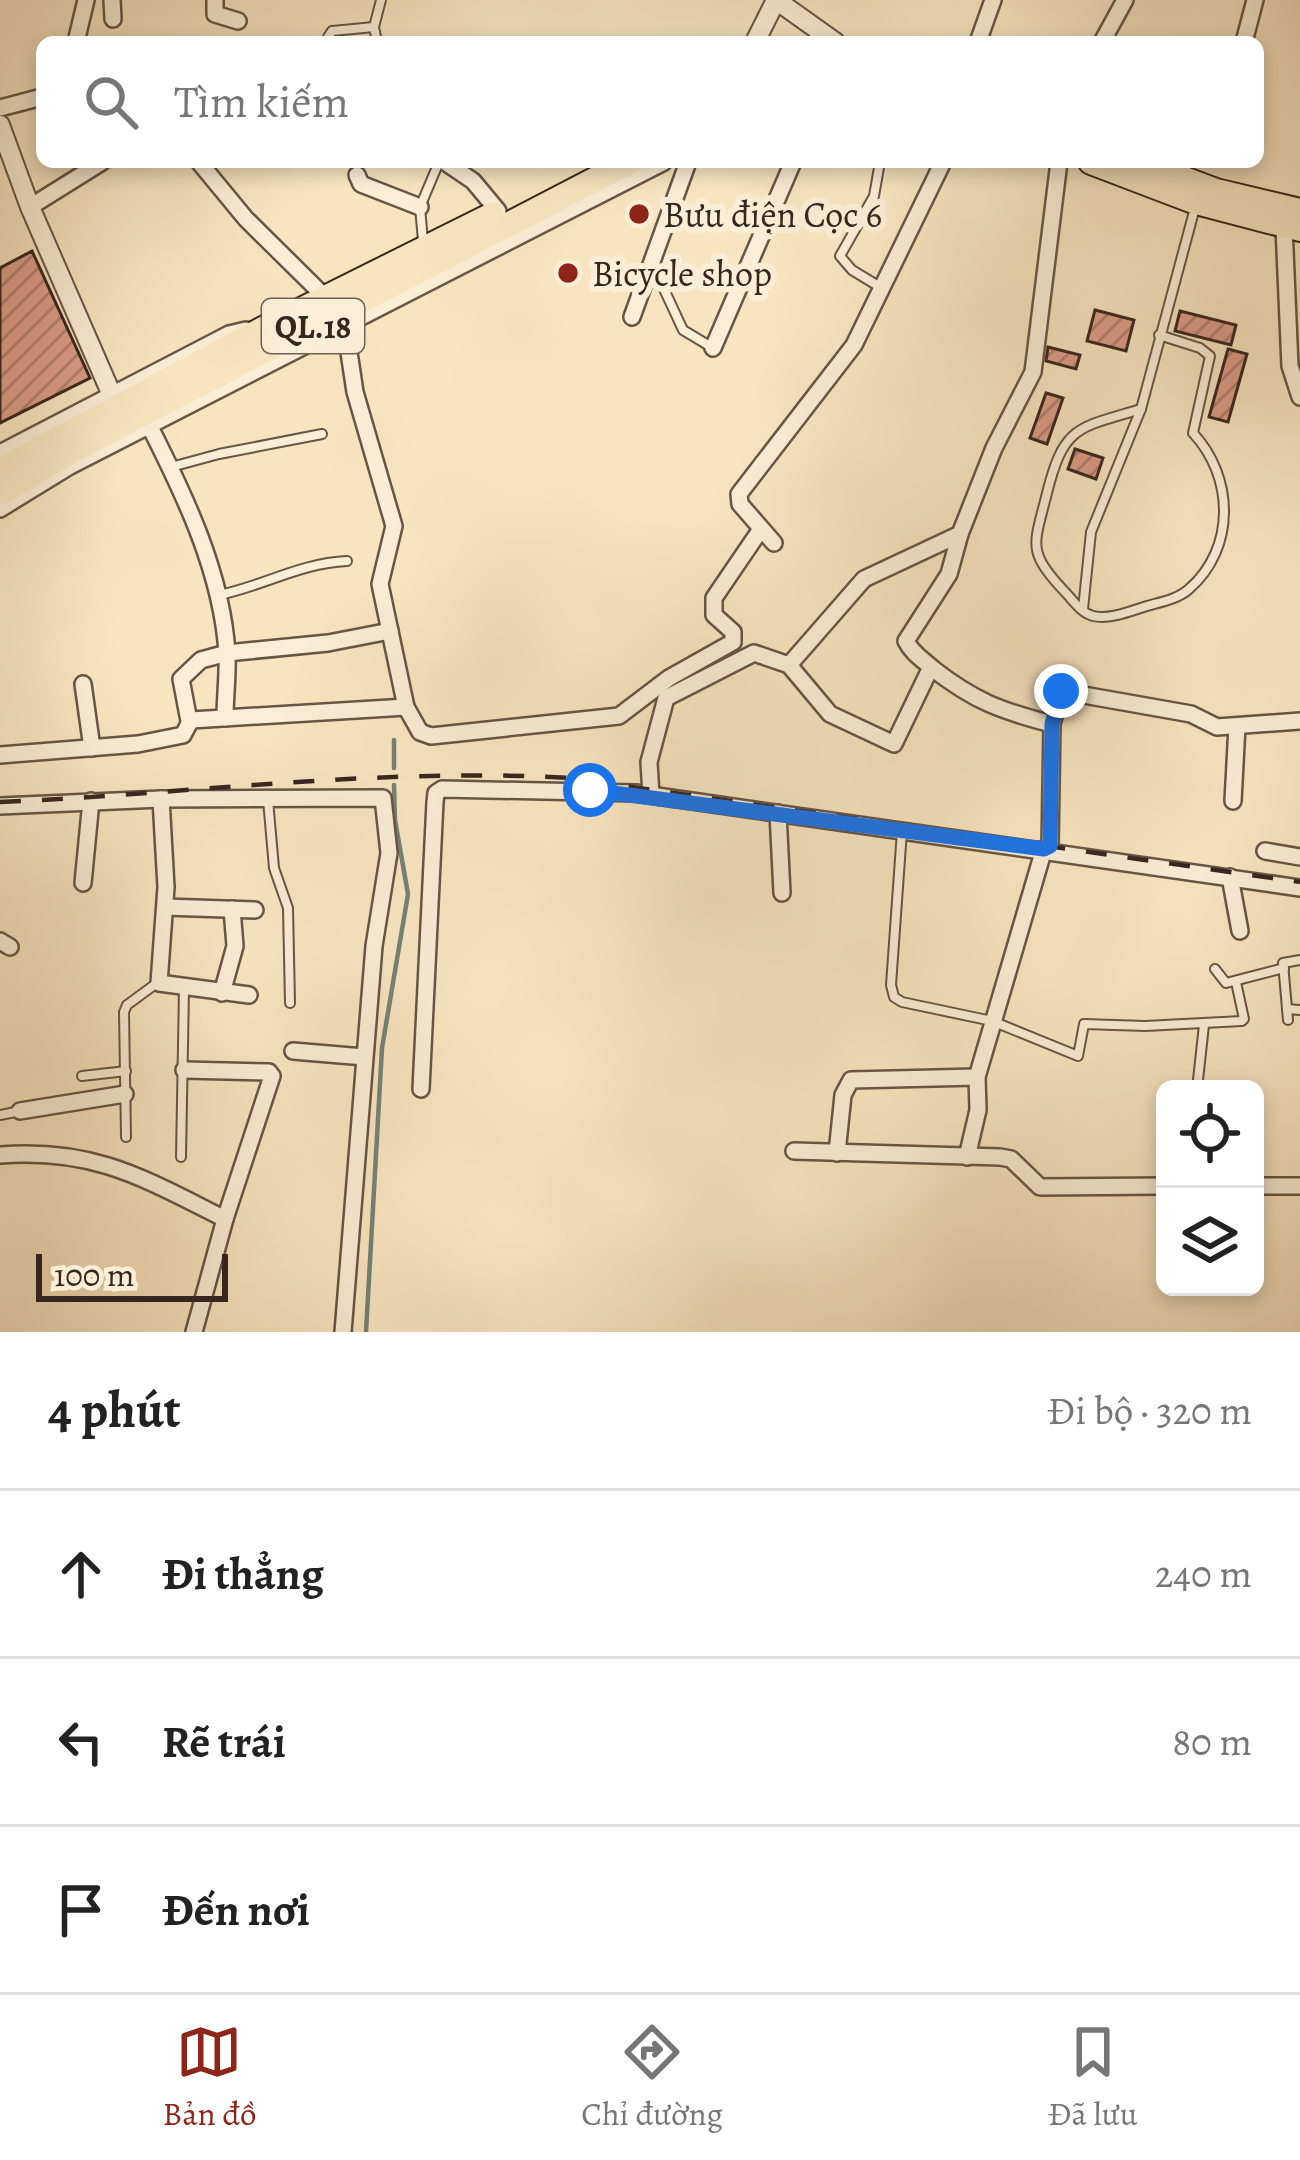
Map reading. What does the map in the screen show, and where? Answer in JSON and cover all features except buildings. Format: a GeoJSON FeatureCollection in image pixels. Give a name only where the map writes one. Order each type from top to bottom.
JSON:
{"type":"FeatureCollection","features":[{"type":"Feature","properties":{"kind":"highway","name":"QL.18"},"geometry":{"type":"LineString","coordinates":[[0,470],[261,330],[584,168]]}},
{"type":"Feature","properties":{"kind":"highway","name":"QL.18"},"geometry":{"type":"LineString","coordinates":[[0,493],[79,447],[617,168]]}},
{"type":"Feature","properties":{"kind":"highway"},"geometry":{"type":"LineString","coordinates":[[1121,168],[1197,183]]}},
{"type":"Feature","properties":{"kind":"highway"},"geometry":{"type":"LineString","coordinates":[[1156,168],[1294,223]]}},
{"type":"Feature","properties":{"kind":"street"},"geometry":{"type":"LineString","coordinates":[[77,36],[86,0]]}},
{"type":"Feature","properties":{"kind":"street"},"geometry":{"type":"LineString","coordinates":[[112,0],[113,19]]}},
{"type":"Feature","properties":{"kind":"street"},"geometry":{"type":"LineString","coordinates":[[215,0],[215,14],[238,21]]}},
{"type":"Feature","properties":{"kind":"street"},"geometry":{"type":"LineString","coordinates":[[758,36],[776,0],[827,36]]}},
{"type":"Feature","properties":{"kind":"street"},"geometry":{"type":"LineString","coordinates":[[980,36],[993,0]]}},
{"type":"Feature","properties":{"kind":"street"},"geometry":{"type":"LineString","coordinates":[[1105,36],[1126,0]]}},
{"type":"Feature","properties":{"kind":"street"},"geometry":{"type":"LineString","coordinates":[[1246,36],[1255,0]]}},
{"type":"Feature","properties":{"kind":"street"},"geometry":{"type":"LineString","coordinates":[[0,108],[36,99]]}},
{"type":"Feature","properties":{"kind":"street"},"geometry":{"type":"LineString","coordinates":[[0,125],[30,207],[111,393]]}},
{"type":"Feature","properties":{"kind":"street"},"geometry":{"type":"LineString","coordinates":[[30,207],[92,168]]}},
{"type":"Feature","properties":{"kind":"street"},"geometry":{"type":"LineString","coordinates":[[204,168],[246,219],[326,298]]}},
{"type":"Feature","properties":{"kind":"street"},"geometry":{"type":"LineString","coordinates":[[359,168],[361,184],[420,207]]}},
{"type":"Feature","properties":{"kind":"street"},"geometry":{"type":"LineString","coordinates":[[451,168],[473,182],[498,211]]}},
{"type":"Feature","properties":{"kind":"street"},"geometry":{"type":"LineString","coordinates":[[0,509],[70,466],[652,168]]}},
{"type":"Feature","properties":{"kind":"street"},"geometry":{"type":"LineString","coordinates":[[632,317],[686,168]]}},
{"type":"Feature","properties":{"kind":"street"},"geometry":{"type":"LineString","coordinates":[[713,348],[791,168]]}},
{"type":"Feature","properties":{"kind":"street"},"geometry":{"type":"LineString","coordinates":[[774,543],[740,505],[739,494],[843,362],[941,168]]}},
{"type":"Feature","properties":{"kind":"street"},"geometry":{"type":"LineString","coordinates":[[1052,724],[994,709],[967,696],[906,641],[941,590],[994,448],[1033,372],[1058,168]]}},
{"type":"Feature","properties":{"kind":"street"},"geometry":{"type":"LineString","coordinates":[[1294,223],[1285,313],[1293,381],[1300,397]]}},
{"type":"Feature","properties":{"kind":"street"},"geometry":{"type":"LineString","coordinates":[[345,326],[355,392],[394,526],[380,577],[400,708],[414,727],[431,736],[619,716],[669,678],[733,641],[733,632],[714,615],[714,598],[761,529]]}},
{"type":"Feature","properties":{"kind":"street"},"geometry":{"type":"LineString","coordinates":[[0,453],[229,334],[261,330]]}},
{"type":"Feature","properties":{"kind":"street"},"geometry":{"type":"LineString","coordinates":[[149,425],[190,510],[217,595],[227,653],[225,718]]}},
{"type":"Feature","properties":{"kind":"street"},"geometry":{"type":"LineString","coordinates":[[789,665],[864,579],[960,534]]}},
{"type":"Feature","properties":{"kind":"street"},"geometry":{"type":"LineString","coordinates":[[0,755],[183,735],[189,721],[181,680],[202,660],[390,631]]}},
{"type":"Feature","properties":{"kind":"street"},"geometry":{"type":"LineString","coordinates":[[643,794],[666,698],[754,653],[789,665],[830,714],[894,744],[931,667]]}},
{"type":"Feature","properties":{"kind":"street"},"geometry":{"type":"LineString","coordinates":[[82,684],[92,748]]}},
{"type":"Feature","properties":{"kind":"street"},"geometry":{"type":"LineString","coordinates":[[968,1157],[978,1110],[977,1077],[1044,849],[1050,846],[1052,724],[1058,696],[1066,690],[1191,714],[1212,727],[1300,721]]}},
{"type":"Feature","properties":{"kind":"street"},"geometry":{"type":"LineString","coordinates":[[189,721],[400,708]]}},
{"type":"Feature","properties":{"kind":"street"},"geometry":{"type":"LineString","coordinates":[[1233,801],[1237,726]]}},
{"type":"Feature","properties":{"kind":"street"},"geometry":{"type":"LineString","coordinates":[[421,1089],[436,793],[452,787],[643,794],[1300,888]]}},
{"type":"Feature","properties":{"kind":"street"},"geometry":{"type":"LineString","coordinates":[[161,799],[164,907],[159,982],[249,995]]}},
{"type":"Feature","properties":{"kind":"street"},"geometry":{"type":"LineString","coordinates":[[0,806],[161,799],[382,799],[388,854],[374,946],[343,1332]]}},
{"type":"Feature","properties":{"kind":"street"},"geometry":{"type":"LineString","coordinates":[[83,883],[91,802]]}},
{"type":"Feature","properties":{"kind":"street"},"geometry":{"type":"LineString","coordinates":[[778,813],[782,893]]}},
{"type":"Feature","properties":{"kind":"street"},"geometry":{"type":"LineString","coordinates":[[1264,851],[1300,857]]}},
{"type":"Feature","properties":{"kind":"street"},"geometry":{"type":"LineString","coordinates":[[1230,877],[1240,932]]}},
{"type":"Feature","properties":{"kind":"street"},"geometry":{"type":"LineString","coordinates":[[164,907],[255,910]]}},
{"type":"Feature","properties":{"kind":"street"},"geometry":{"type":"LineString","coordinates":[[222,993],[235,946],[232,909]]}},
{"type":"Feature","properties":{"kind":"street"},"geometry":{"type":"LineString","coordinates":[[293,1052],[364,1058]]}},
{"type":"Feature","properties":{"kind":"street"},"geometry":{"type":"LineString","coordinates":[[184,1070],[271,1073],[194,1332]]}},
{"type":"Feature","properties":{"kind":"street"},"geometry":{"type":"LineString","coordinates":[[837,1153],[843,1095],[851,1080],[977,1077]]}},
{"type":"Feature","properties":{"kind":"street"},"geometry":{"type":"LineString","coordinates":[[20,1112],[125,1094]]}},
{"type":"Feature","properties":{"kind":"street"},"geometry":{"type":"LineString","coordinates":[[794,1151],[1011,1159],[1040,1187],[1156,1186]]}},
{"type":"Feature","properties":{"kind":"street"},"geometry":{"type":"LineString","coordinates":[[0,1155],[48,1153],[101,1161],[225,1219]]}},
{"type":"Feature","properties":{"kind":"street"},"geometry":{"type":"LineString","coordinates":[[1264,1186],[1300,1186]]}},
{"type":"Feature","properties":{"kind":"lane"},"geometry":{"type":"LineString","coordinates":[[376,36],[381,0]]}},
{"type":"Feature","properties":{"kind":"lane"},"geometry":{"type":"LineString","coordinates":[[329,36],[339,28],[374,27]]}},
{"type":"Feature","properties":{"kind":"lane"},"geometry":{"type":"LineString","coordinates":[[425,248],[420,207],[439,168]]}},
{"type":"Feature","properties":{"kind":"lane"},"geometry":{"type":"LineString","coordinates":[[879,168],[874,196],[839,256],[880,287]]}},
{"type":"Feature","properties":{"kind":"lane"},"geometry":{"type":"LineString","coordinates":[[1082,610],[1091,532],[1141,409],[1197,183]]}},
{"type":"Feature","properties":{"kind":"lane"},"geometry":{"type":"LineString","coordinates":[[648,276],[663,287],[683,330],[713,348]]}},
{"type":"Feature","properties":{"kind":"lane"},"geometry":{"type":"LineString","coordinates":[[1141,409],[1067,438],[1054,464],[1036,538],[1038,563],[1082,610],[1094,616],[1125,613],[1179,596],[1209,566],[1226,514],[1224,488],[1209,450],[1193,433],[1210,356],[1200,347],[1159,335]]}},
{"type":"Feature","properties":{"kind":"lane"},"geometry":{"type":"LineString","coordinates":[[170,468],[322,434]]}},
{"type":"Feature","properties":{"kind":"lane"},"geometry":{"type":"LineString","coordinates":[[217,595],[248,589],[308,566],[347,561]]}},
{"type":"Feature","properties":{"kind":"lane"},"geometry":{"type":"LineString","coordinates":[[268,799],[274,868],[288,908],[290,1003]]}},
{"type":"Feature","properties":{"kind":"lane"},"geometry":{"type":"LineString","coordinates":[[902,830],[891,992],[902,1002],[992,1022],[1078,1056],[1083,1024],[1204,1025],[1244,1019],[1236,982]]}},
{"type":"Feature","properties":{"kind":"lane"},"geometry":{"type":"LineString","coordinates":[[1300,960],[1284,961],[1288,1014],[1300,1010]]}},
{"type":"Feature","properties":{"kind":"lane"},"geometry":{"type":"LineString","coordinates":[[1215,969],[1222,981],[1236,982],[1284,968]]}},
{"type":"Feature","properties":{"kind":"lane"},"geometry":{"type":"LineString","coordinates":[[126,1136],[124,1012],[159,982]]}},
{"type":"Feature","properties":{"kind":"lane"},"geometry":{"type":"LineString","coordinates":[[181,1157],[184,989]]}},
{"type":"Feature","properties":{"kind":"lane"},"geometry":{"type":"LineString","coordinates":[[1198,1080],[1204,1025]]}},
{"type":"Feature","properties":{"kind":"lane"},"geometry":{"type":"LineString","coordinates":[[82,1076],[126,1071]]}},
{"type":"Feature","properties":{"kind":"lane"},"geometry":{"type":"LineString","coordinates":[[0,1115],[20,1112]]}},
{"type":"Feature","properties":{"kind":"waterway"},"geometry":{"type":"LineString","coordinates":[[394,740],[394,768]]}},
{"type":"Feature","properties":{"kind":"waterway"},"geometry":{"type":"LineString","coordinates":[[366,1332],[382,1048],[408,894],[394,785]]}},
{"type":"Feature","properties":{"kind":"railway"},"geometry":{"type":"LineString","coordinates":[[0,802],[427,776],[569,778],[1300,882]]}},
{"type":"Feature","properties":{"kind":"place","name":"Bưu điện Cọc 6"},"geometry":{"type":"Point","coordinates":[639,214]}},
{"type":"Feature","properties":{"kind":"place","name":"Bicycle shop"},"geometry":{"type":"Point","coordinates":[568,273]}},
{"type":"Feature","properties":{"kind":"route"},"geometry":{"type":"LineString","coordinates":[[590,790],[1044,849],[1050,846],[1052,724],[1061,691]]}}]}
